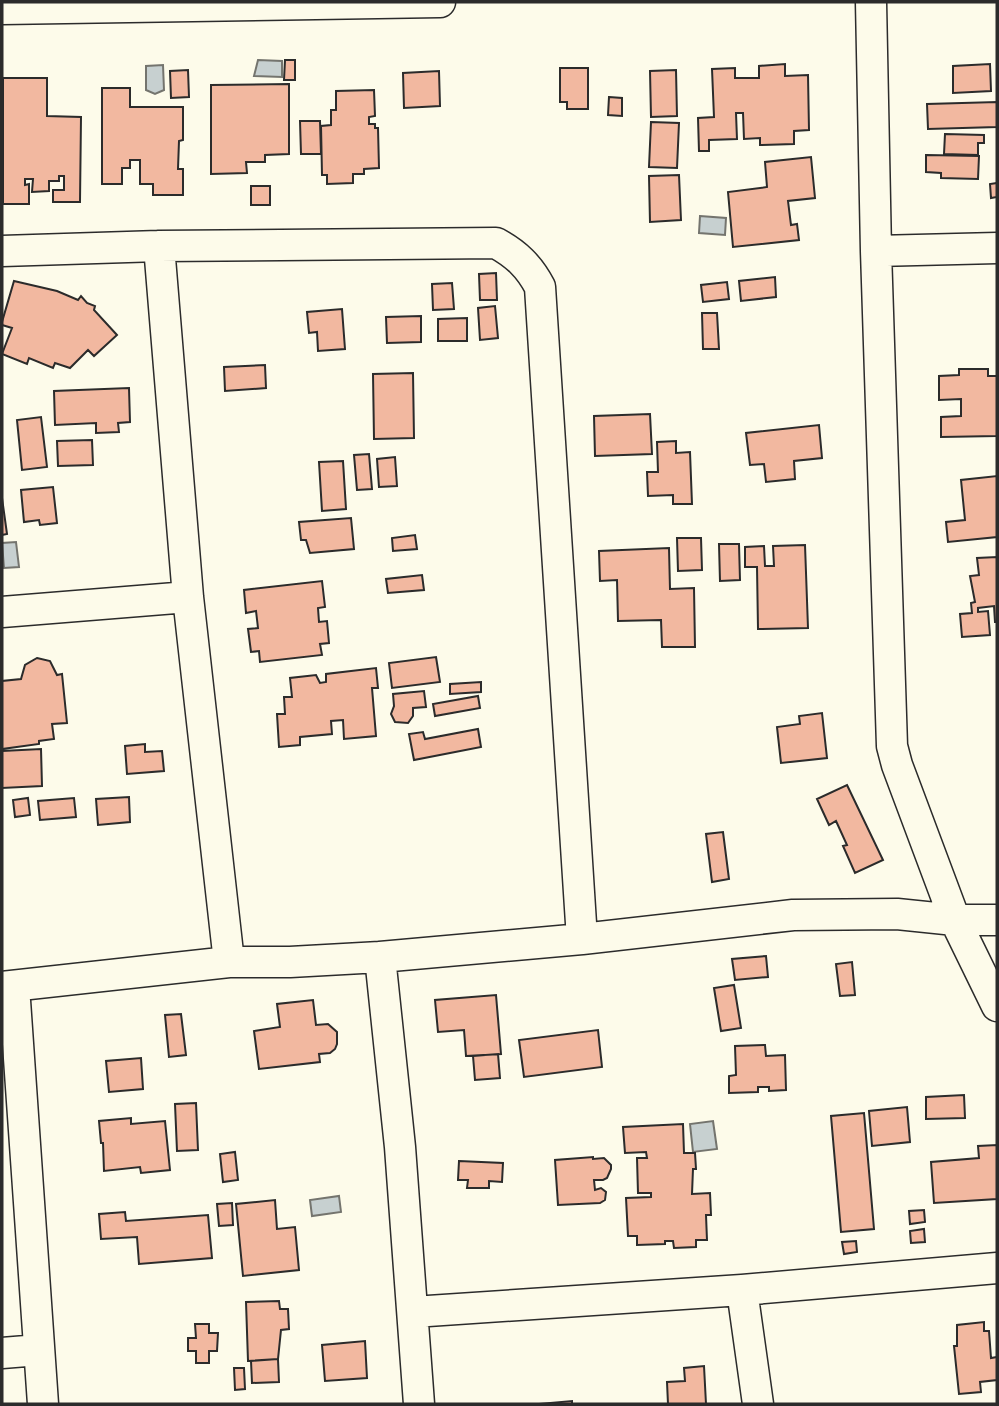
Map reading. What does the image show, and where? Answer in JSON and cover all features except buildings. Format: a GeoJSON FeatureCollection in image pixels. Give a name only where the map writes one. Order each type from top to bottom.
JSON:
{"type":"FeatureCollection","features":[{"type":"Feature","properties":{"kind":"street"},"geometry":{"type":"LineString","coordinates":[[2,9],[440,2]]}},
{"type":"Feature","properties":{"kind":"street"},"geometry":{"type":"LineString","coordinates":[[871,2],[892,746],[955,920],[997,1006]]}},
{"type":"Feature","properties":{"kind":"street"},"geometry":{"type":"LineString","coordinates":[[2,251],[159,246],[496,243],[511,251],[533,274],[540,287],[582,939]]}},
{"type":"Feature","properties":{"kind":"street"},"geometry":{"type":"LineString","coordinates":[[159,246],[188,597],[229,962]]}},
{"type":"Feature","properties":{"kind":"street"},"geometry":{"type":"LineString","coordinates":[[876,251],[997,248]]}},
{"type":"Feature","properties":{"kind":"street"},"geometry":{"type":"LineString","coordinates":[[2,612],[188,597]]}},
{"type":"Feature","properties":{"kind":"street"},"geometry":{"type":"LineString","coordinates":[[43,1404],[8,986],[229,962],[380,957],[582,939],[793,915],[897,914],[955,920],[997,920]]}},
{"type":"Feature","properties":{"kind":"street"},"geometry":{"type":"LineString","coordinates":[[380,957],[400,1147],[419,1404]]}},
{"type":"Feature","properties":{"kind":"street"},"geometry":{"type":"LineString","coordinates":[[413,1312],[742,1290],[997,1268]]}},
{"type":"Feature","properties":{"kind":"street"},"geometry":{"type":"LineString","coordinates":[[742,1290],[758,1404]]}},
{"type":"Feature","properties":{"kind":"street"},"geometry":{"type":"LineString","coordinates":[[2,1353],[39,1350]]}},
{"type":"Feature","properties":{"kind":"shaded area"},"geometry":{"type":"Polygon","coordinates":[[[258,60],[282,61],[282,77],[254,76],[258,60]]]}},
{"type":"Feature","properties":{"kind":"shaded area"},"geometry":{"type":"Polygon","coordinates":[[[163,65],[164,90],[155,94],[146,90],[146,66],[163,65]]]}},
{"type":"Feature","properties":{"kind":"shaded area"},"geometry":{"type":"Polygon","coordinates":[[[700,216],[726,218],[725,235],[699,233],[700,216]]]}},
{"type":"Feature","properties":{"kind":"shaded area"},"geometry":{"type":"Polygon","coordinates":[[[16,542],[19,567],[4,568],[2,543],[16,542]]]}},
{"type":"Feature","properties":{"kind":"shaded area"},"geometry":{"type":"Polygon","coordinates":[[[713,1121],[717,1149],[693,1152],[690,1124],[713,1121]]]}},
{"type":"Feature","properties":{"kind":"shaded area"},"geometry":{"type":"Polygon","coordinates":[[[339,1196],[341,1212],[312,1216],[310,1200],[339,1196]]]}}]}
